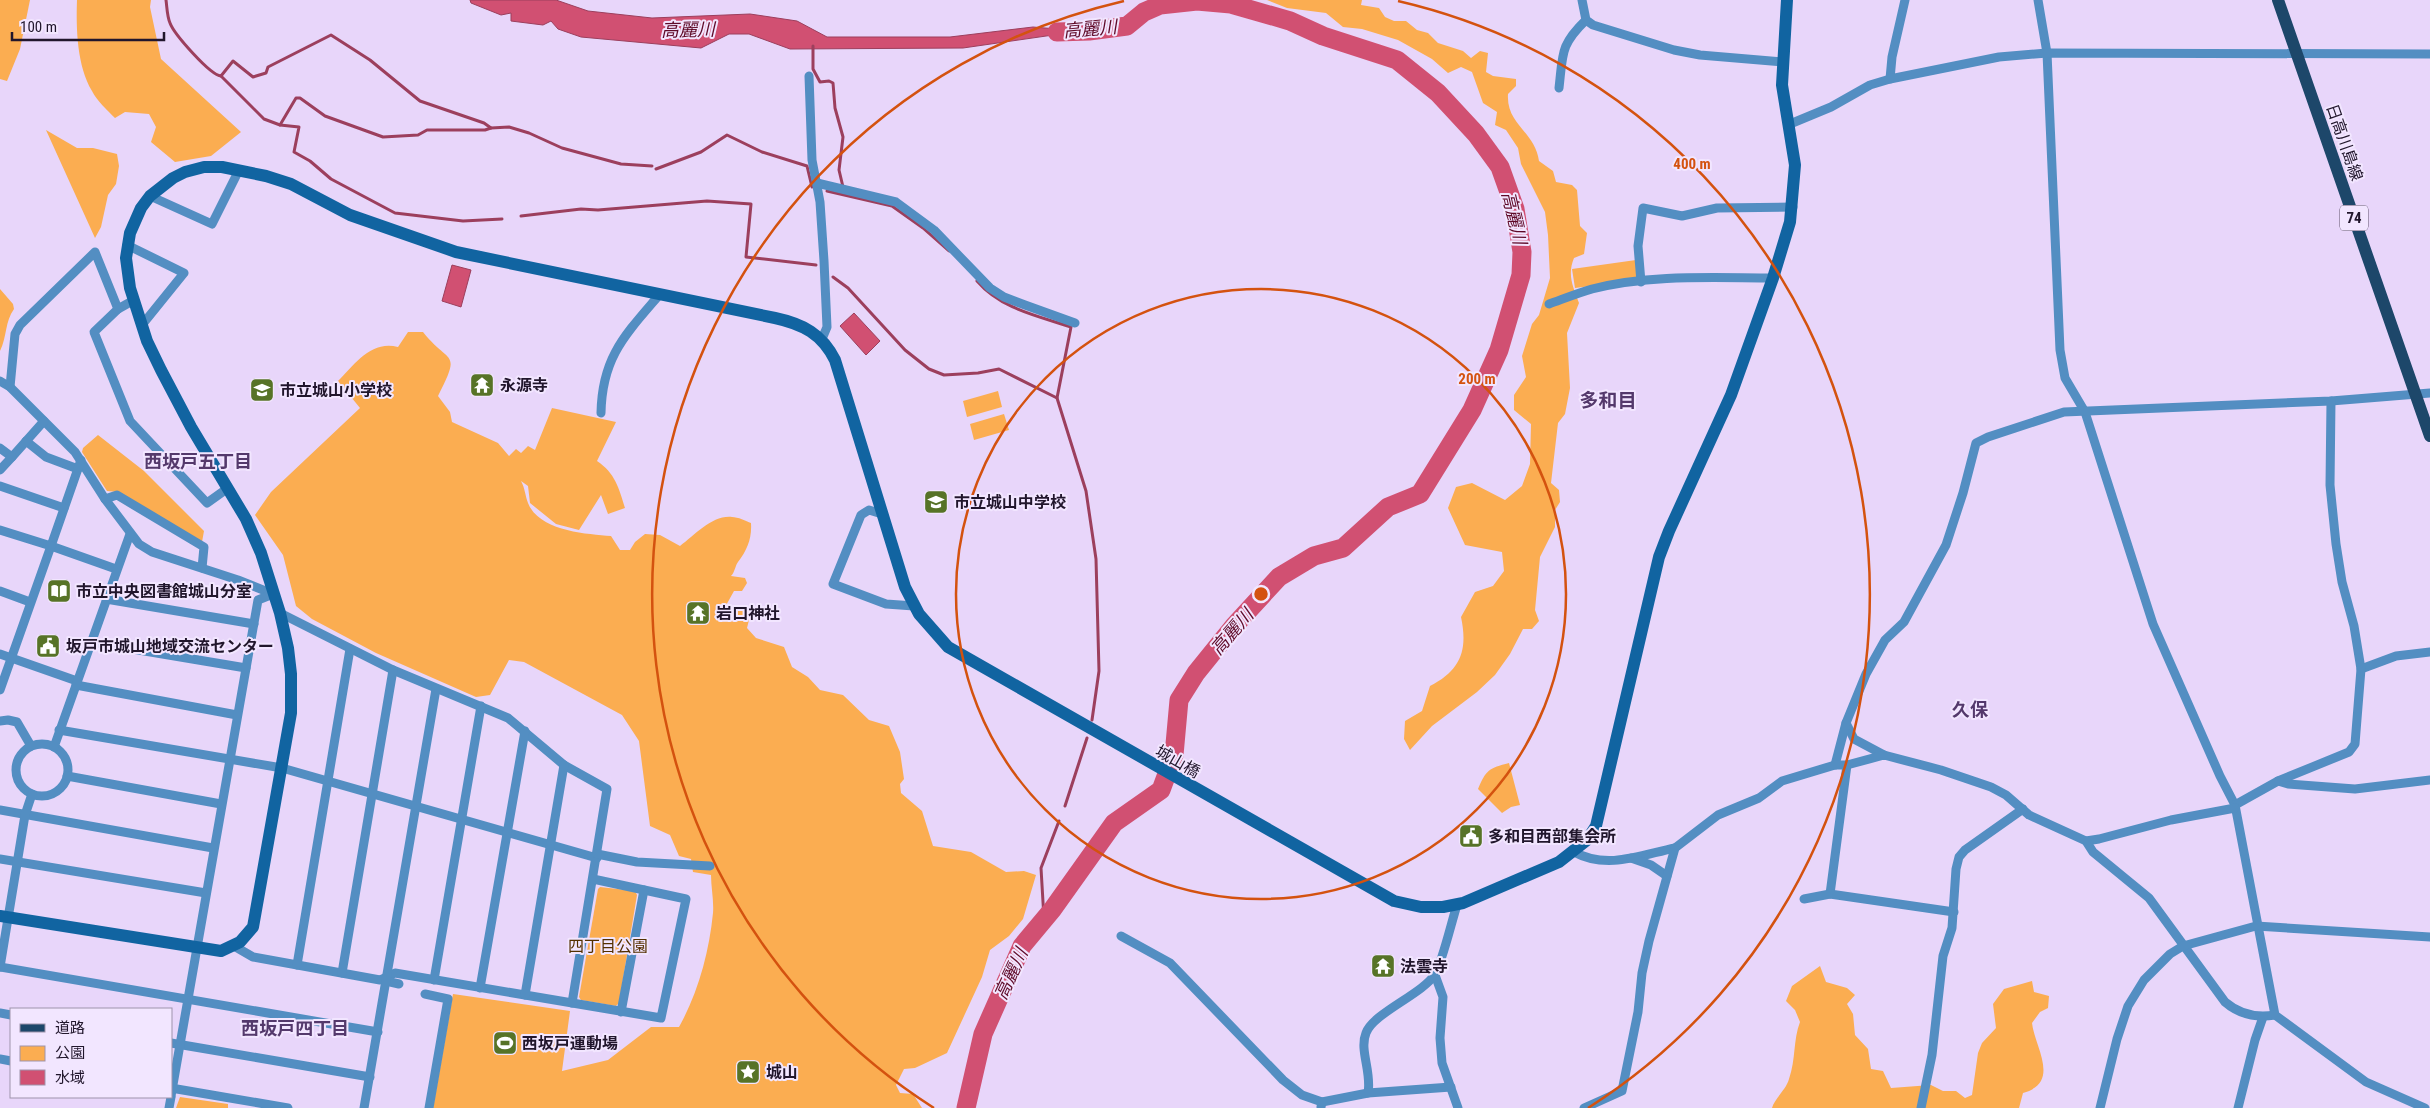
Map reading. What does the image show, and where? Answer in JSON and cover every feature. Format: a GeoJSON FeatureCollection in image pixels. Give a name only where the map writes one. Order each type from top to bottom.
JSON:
{"type":"FeatureCollection","features":[{"type":"Feature","properties":{"kind":"main road","name":"日高川島線"},"geometry":{"type":"LineString","coordinates":[[2278,0],[2430,436]]}},
{"type":"Feature","properties":{"kind":"street"},"geometry":{"type":"LineString","coordinates":[[1582,0],[1586,20],[1593,25],[1674,50],[1700,55],[1783,62]]}},
{"type":"Feature","properties":{"kind":"street","name":"城山橋"},"geometry":{"type":"LineString","coordinates":[[822,339],[835,360],[904,587],[930,629],[948,647],[1238,814],[1394,901],[1421,907],[1456,905],[1559,862],[1587,840],[1597,822],[1659,557],[1731,395],[1785,244],[1793,207],[1795,165],[1790,124],[1782,85],[1787,0]]}},
{"type":"Feature","properties":{"kind":"street"},"geometry":{"type":"LineString","coordinates":[[1890,79],[1892,56],[1905,0]]}},
{"type":"Feature","properties":{"kind":"street"},"geometry":{"type":"LineString","coordinates":[[2038,0],[2047,53],[2060,350],[2065,378],[2085,412],[2153,624],[2235,806],[2256,926],[2275,1016]]}},
{"type":"Feature","properties":{"kind":"street"},"geometry":{"type":"LineString","coordinates":[[1559,88],[1564,47],[1571,34],[1586,20]]}},
{"type":"Feature","properties":{"kind":"street"},"geometry":{"type":"LineString","coordinates":[[1790,124],[1832,107],[1870,85],[1890,79],[1999,58],[2047,53],[2430,54]]}},
{"type":"Feature","properties":{"kind":"street"},"geometry":{"type":"LineString","coordinates":[[4,917],[221,950],[234,946],[250,933],[255,920],[291,713],[292,681],[288,648],[280,613],[261,553],[246,519],[153,356],[134,300],[127,275],[127,245],[133,223],[150,196],[173,178],[185,172],[213,167],[239,170],[291,184],[350,215],[456,252],[788,321],[807,328],[822,339],[826,326],[820,212],[812,160],[809,76]]}},
{"type":"Feature","properties":{"kind":"street"},"geometry":{"type":"LineString","coordinates":[[150,196],[212,224],[239,170]]}},
{"type":"Feature","properties":{"kind":"street"},"geometry":{"type":"LineString","coordinates":[[816,183],[896,202],[934,230],[990,288],[1004,297],[1075,323]]}},
{"type":"Feature","properties":{"kind":"street"},"geometry":{"type":"LineString","coordinates":[[1641,282],[1638,246],[1644,208],[1682,216],[1717,208],[1793,207]]}},
{"type":"Feature","properties":{"kind":"street"},"geometry":{"type":"LineString","coordinates":[[127,245],[184,273],[142,325]]}},
{"type":"Feature","properties":{"kind":"street"},"geometry":{"type":"LineString","coordinates":[[10,387],[16,334],[20,325],[96,252],[118,309]]}},
{"type":"Feature","properties":{"kind":"street"},"geometry":{"type":"LineString","coordinates":[[1548,304],[1593,289],[1675,278],[1774,278]]}},
{"type":"Feature","properties":{"kind":"street"},"geometry":{"type":"LineString","coordinates":[[601,413],[601,393],[610,358],[628,332],[660,294]]}},
{"type":"Feature","properties":{"kind":"street"},"geometry":{"type":"LineString","coordinates":[[134,300],[118,309],[94,332],[130,421],[207,503],[228,488]]}},
{"type":"Feature","properties":{"kind":"street"},"geometry":{"type":"LineString","coordinates":[[0,381],[10,387],[81,460],[105,499],[139,544],[152,552],[273,594]]}},
{"type":"Feature","properties":{"kind":"street"},"geometry":{"type":"LineString","coordinates":[[1835,765],[1846,722],[1876,655],[1886,640],[1904,622],[1946,545],[1963,494],[1976,443],[1988,437],[2064,412],[2331,401],[2430,393]]}},
{"type":"Feature","properties":{"kind":"street"},"geometry":{"type":"LineString","coordinates":[[1846,722],[1854,739],[1884,756],[1974,780],[2006,795],[2023,810],[2040,821],[2086,841],[2235,806],[2278,781],[2349,752],[2354,744],[2361,669],[2354,626],[2342,582],[2336,544],[2330,485],[2331,401]]}},
{"type":"Feature","properties":{"kind":"street"},"geometry":{"type":"LineString","coordinates":[[0,470],[44,422]]}},
{"type":"Feature","properties":{"kind":"street"},"geometry":{"type":"LineString","coordinates":[[26,441],[46,457],[78,469]]}},
{"type":"Feature","properties":{"kind":"street"},"geometry":{"type":"LineString","coordinates":[[0,448],[12,457]]}},
{"type":"Feature","properties":{"kind":"street"},"geometry":{"type":"LineString","coordinates":[[0,690],[81,460]]}},
{"type":"Feature","properties":{"kind":"street"},"geometry":{"type":"LineString","coordinates":[[0,486],[64,508]]}},
{"type":"Feature","properties":{"kind":"street"},"geometry":{"type":"LineString","coordinates":[[105,499],[117,495],[204,547],[202,568]]}},
{"type":"Feature","properties":{"kind":"street"},"geometry":{"type":"LineString","coordinates":[[882,514],[869,510],[861,515],[833,584],[886,604],[914,606]]}},
{"type":"Feature","properties":{"kind":"street"},"geometry":{"type":"LineString","coordinates":[[0,530],[116,568]]}},
{"type":"Feature","properties":{"kind":"street"},"geometry":{"type":"LineString","coordinates":[[54,747],[116,568],[130,534]]}},
{"type":"Feature","properties":{"kind":"street"},"geometry":{"type":"LineString","coordinates":[[0,591],[30,602]]}},
{"type":"Feature","properties":{"kind":"street"},"geometry":{"type":"LineString","coordinates":[[172,1082],[176,1044],[188,999],[198,948],[228,760],[258,600],[273,594]]}},
{"type":"Feature","properties":{"kind":"street"},"geometry":{"type":"LineString","coordinates":[[106,599],[254,624]]}},
{"type":"Feature","properties":{"kind":"street"},"geometry":{"type":"LineString","coordinates":[[280,613],[393,670],[508,718],[564,765],[607,789],[572,1003]]}},
{"type":"Feature","properties":{"kind":"street"},"geometry":{"type":"LineString","coordinates":[[91,642],[246,668]]}},
{"type":"Feature","properties":{"kind":"street"},"geometry":{"type":"LineString","coordinates":[[297,965],[350,649]]}},
{"type":"Feature","properties":{"kind":"street"},"geometry":{"type":"LineString","coordinates":[[2361,669],[2396,656],[2430,652]]}},
{"type":"Feature","properties":{"kind":"street"},"geometry":{"type":"LineString","coordinates":[[0,654],[77,683],[237,715]]}},
{"type":"Feature","properties":{"kind":"street"},"geometry":{"type":"LineString","coordinates":[[342,973],[393,670]]}},
{"type":"Feature","properties":{"kind":"street"},"geometry":{"type":"LineString","coordinates":[[364,1108],[436,689]]}},
{"type":"Feature","properties":{"kind":"street"},"geometry":{"type":"LineString","coordinates":[[434,980],[481,706]]}},
{"type":"Feature","properties":{"kind":"street"},"geometry":{"type":"LineString","coordinates":[[0,721],[17,722],[31,746]]}},
{"type":"Feature","properties":{"kind":"street"},"geometry":{"type":"LineString","coordinates":[[59,730],[282,768],[597,856],[637,862],[710,866]]}},
{"type":"Feature","properties":{"kind":"street"},"geometry":{"type":"LineString","coordinates":[[480,988],[525,732]]}},
{"type":"Feature","properties":{"kind":"street"},"geometry":{"type":"LineString","coordinates":[[41,744],[54,747],[66,760],[67,776],[63,785],[56,792],[47,796],[32,794],[22,787],[16,772],[20,757],[31,746],[41,744]]}},
{"type":"Feature","properties":{"kind":"street"},"geometry":{"type":"LineString","coordinates":[[1574,852],[1588,859],[1600,862],[1630,858],[1676,848],[1718,815],[1759,798],[1782,781],[1835,765],[1884,756]]}},
{"type":"Feature","properties":{"kind":"street"},"geometry":{"type":"LineString","coordinates":[[1830,894],[1847,764]]}},
{"type":"Feature","properties":{"kind":"street"},"geometry":{"type":"LineString","coordinates":[[525,995],[564,765]]}},
{"type":"Feature","properties":{"kind":"street"},"geometry":{"type":"LineString","coordinates":[[67,776],[221,804]]}},
{"type":"Feature","properties":{"kind":"street"},"geometry":{"type":"LineString","coordinates":[[2278,781],[2288,784],[2355,789],[2430,780]]}},
{"type":"Feature","properties":{"kind":"street"},"geometry":{"type":"LineString","coordinates":[[32,794],[25,815],[17,862],[4,917],[0,967],[378,1032]]}},
{"type":"Feature","properties":{"kind":"street"},"geometry":{"type":"LineString","coordinates":[[0,810],[213,848]]}},
{"type":"Feature","properties":{"kind":"street"},"geometry":{"type":"LineString","coordinates":[[1921,1108],[1932,1055],[1943,956],[1952,928],[1956,868],[1959,857],[1965,850],[2023,810]]}},
{"type":"Feature","properties":{"kind":"street"},"geometry":{"type":"LineString","coordinates":[[2086,841],[2093,852],[2149,898],[2225,1002],[2234,1009],[2263,1017],[2275,1016],[2366,1082],[2424,1108]]}},
{"type":"Feature","properties":{"kind":"street"},"geometry":{"type":"LineString","coordinates":[[1584,1108],[1622,1091],[1638,1012],[1642,973],[1649,941],[1676,848]]}},
{"type":"Feature","properties":{"kind":"street"},"geometry":{"type":"LineString","coordinates":[[1630,858],[1651,865],[1667,876]]}},
{"type":"Feature","properties":{"kind":"street"},"geometry":{"type":"LineString","coordinates":[[0,859],[206,893]]}},
{"type":"Feature","properties":{"kind":"street"},"geometry":{"type":"LineString","coordinates":[[234,946],[252,958],[380,980],[386,979],[395,972],[661,1018],[686,899],[593,879]]}},
{"type":"Feature","properties":{"kind":"street"},"geometry":{"type":"LineString","coordinates":[[621,1012],[644,890]]}},
{"type":"Feature","properties":{"kind":"street"},"geometry":{"type":"LineString","coordinates":[[1804,899],[1830,894],[1954,912]]}},
{"type":"Feature","properties":{"kind":"street"},"geometry":{"type":"LineString","coordinates":[[1368,1093],[1370,1082],[1363,1042],[1366,1030],[1374,1021],[1398,1005],[1435,975],[1456,905]]}},
{"type":"Feature","properties":{"kind":"street"},"geometry":{"type":"LineString","coordinates":[[2100,1108],[2117,1039],[2128,1006],[2144,980],[2170,954],[2183,946],[2256,926],[2430,937]]}},
{"type":"Feature","properties":{"kind":"street"},"geometry":{"type":"LineString","coordinates":[[1121,936],[1170,963],[1283,1080],[1302,1095],[1321,1105],[1368,1093],[1451,1087]]}},
{"type":"Feature","properties":{"kind":"street"},"geometry":{"type":"LineString","coordinates":[[1435,975],[1443,997],[1440,1038],[1442,1063],[1458,1108]]}},
{"type":"Feature","properties":{"kind":"street"},"geometry":{"type":"LineString","coordinates":[[386,979],[399,984]]}},
{"type":"Feature","properties":{"kind":"street"},"geometry":{"type":"LineString","coordinates":[[425,994],[448,999],[430,1108]]}},
{"type":"Feature","properties":{"kind":"street"},"geometry":{"type":"LineString","coordinates":[[2238,1108],[2255,1040],[2263,1017]]}},
{"type":"Feature","properties":{"kind":"street"},"geometry":{"type":"LineString","coordinates":[[176,1044],[370,1077]]}},
{"type":"Feature","properties":{"kind":"street"},"geometry":{"type":"LineString","coordinates":[[172,1092],[288,1108]]}},
{"type":"Feature","properties":{"kind":"green space"},"geometry":{"type":"Polygon","coordinates":[[[0,0],[30,0],[20,49],[7,81],[0,79],[0,0]]]}},
{"type":"Feature","properties":{"kind":"green space"},"geometry":{"type":"Polygon","coordinates":[[[77,0],[151,0],[150,7],[161,59],[241,132],[211,156],[175,162],[151,142],[156,127],[149,114],[125,112],[115,118],[94,95],[83,70],[78,47],[77,0]]]}},
{"type":"Feature","properties":{"kind":"green space"},"geometry":{"type":"Polygon","coordinates":[[[1267,0],[1362,0],[1361,5],[1379,8],[1385,17],[1394,21],[1406,21],[1417,30],[1428,33],[1438,43],[1463,51],[1471,58],[1480,51],[1488,53],[1486,72],[1493,76],[1516,79],[1516,86],[1508,94],[1511,113],[1532,142],[1539,161],[1553,171],[1556,182],[1572,185],[1577,190],[1580,226],[1587,233],[1584,254],[1574,258],[1571,270],[1572,281],[1579,303],[1567,333],[1570,388],[1565,414],[1558,423],[1551,483],[1559,490],[1560,502],[1555,510],[1555,527],[1540,557],[1535,610],[1539,621],[1532,629],[1523,629],[1510,654],[1495,675],[1477,692],[1432,726],[1410,750],[1404,739],[1405,721],[1422,711],[1430,686],[1449,673],[1460,658],[1463,639],[1461,617],[1475,592],[1493,586],[1504,571],[1502,552],[1465,545],[1448,508],[1456,487],[1472,483],[1505,500],[1522,486],[1530,464],[1531,424],[1514,410],[1514,395],[1526,377],[1522,356],[1532,324],[1539,315],[1550,278],[1545,212],[1521,164],[1518,148],[1506,130],[1495,125],[1497,112],[1483,103],[1472,72],[1461,67],[1448,73],[1432,59],[1398,40],[1362,29],[1343,27],[1326,13],[1287,8],[1267,0]]]}},
{"type":"Feature","properties":{"kind":"green space"},"geometry":{"type":"Polygon","coordinates":[[[46,130],[77,148],[93,148],[117,154],[119,166],[116,184],[108,195],[101,227],[95,238],[46,130]]]}},
{"type":"Feature","properties":{"kind":"green space"},"geometry":{"type":"Polygon","coordinates":[[[1636,260],[1638,280],[1575,288],[1572,269],[1636,260]]]}},
{"type":"Feature","properties":{"kind":"green space"},"geometry":{"type":"Polygon","coordinates":[[[0,289],[13,304],[14,309],[9,319],[0,351],[0,289]]]}},
{"type":"Feature","properties":{"kind":"green space"},"geometry":{"type":"Polygon","coordinates":[[[408,332],[423,332],[449,359],[451,364],[449,371],[438,396],[450,412],[452,422],[498,443],[509,456],[516,449],[521,453],[528,446],[535,450],[552,408],[616,422],[597,461],[612,476],[625,508],[608,514],[601,495],[579,530],[556,524],[530,503],[528,486],[521,481],[528,503],[542,520],[564,529],[611,536],[620,550],[630,550],[635,542],[645,534],[660,535],[680,546],[711,522],[725,517],[737,518],[751,523],[751,534],[748,544],[731,576],[745,578],[747,583],[742,591],[734,591],[724,609],[743,610],[749,620],[747,628],[756,638],[784,647],[792,667],[808,677],[820,690],[843,695],[869,720],[889,726],[900,752],[904,779],[900,784],[901,793],[922,811],[933,846],[971,852],[1006,872],[1024,871],[1036,875],[1023,919],[1009,936],[990,950],[982,977],[947,1053],[915,1068],[904,1069],[896,1085],[900,1093],[913,1094],[922,1108],[433,1108],[453,994],[570,1011],[562,1071],[608,1060],[651,1027],[679,1027],[692,1000],[702,972],[709,943],[713,904],[711,875],[693,872],[691,859],[679,856],[670,835],[650,826],[639,741],[622,715],[524,662],[509,660],[490,695],[476,697],[376,653],[312,619],[296,606],[283,555],[255,515],[271,492],[360,408],[338,381],[357,361],[372,350],[388,346],[398,347],[408,332]]]}},
{"type":"Feature","properties":{"kind":"green space"},"geometry":{"type":"Polygon","coordinates":[[[998,391],[1002,407],[967,417],[963,401],[998,391]]]}},
{"type":"Feature","properties":{"kind":"green space"},"geometry":{"type":"Polygon","coordinates":[[[1004,414],[1009,430],[974,440],[970,424],[1004,414]]]}},
{"type":"Feature","properties":{"kind":"green space"},"geometry":{"type":"Polygon","coordinates":[[[98,435],[144,471],[204,531],[202,542],[118,492],[107,491],[82,452],[83,448],[98,435]]]}},
{"type":"Feature","properties":{"kind":"green space"},"geometry":{"type":"Polygon","coordinates":[[[1509,763],[1520,805],[1511,807],[1502,813],[1478,789],[1489,771],[1497,766],[1509,763]]]}},
{"type":"Feature","properties":{"kind":"green space","name":"四丁目公園"},"geometry":{"type":"Polygon","coordinates":[[[600,887],[635,891],[637,895],[619,1003],[616,1006],[581,1000],[579,997],[598,889],[600,887]]]}},
{"type":"Feature","properties":{"kind":"green space"},"geometry":{"type":"Polygon","coordinates":[[[1820,966],[1826,982],[1847,988],[1855,995],[1847,1004],[1853,1014],[1855,1035],[1868,1049],[1871,1069],[1883,1071],[1891,1088],[1931,1085],[1943,1091],[1956,1091],[1965,1098],[1972,1095],[1978,1053],[1982,1043],[1996,1028],[1993,1004],[2004,989],[2032,981],[2034,992],[2049,996],[2048,1008],[2040,1012],[2032,1023],[2043,1063],[2041,1081],[2034,1088],[2023,1093],[2019,1108],[1772,1108],[1789,1079],[1800,1022],[1795,1010],[1786,1001],[1792,986],[1820,966]]]}},
{"type":"Feature","properties":{"kind":"green space"},"geometry":{"type":"Polygon","coordinates":[[[180,1097],[228,1104],[228,1108],[176,1108],[180,1097]]]}},
{"type":"Feature","properties":{"kind":"water","name":"高麗川"},"geometry":{"type":"Polygon","coordinates":[[[470,0],[556,0],[588,11],[652,18],[750,14],[797,21],[827,37],[950,37],[1033,27],[1081,31],[963,48],[790,49],[749,34],[729,34],[701,48],[581,37],[558,29],[551,21],[543,25],[511,21],[511,13],[501,15],[471,3],[470,0]]]}},
{"type":"Feature","properties":{"kind":"water"},"geometry":{"type":"Polygon","coordinates":[[[452,265],[471,270],[461,307],[442,301],[452,265]]]}},
{"type":"Feature","properties":{"kind":"water"},"geometry":{"type":"Polygon","coordinates":[[[854,313],[880,341],[866,355],[840,326],[854,313]]]}},
{"type":"Feature","properties":{"kind":"waterway"},"geometry":{"type":"LineString","coordinates":[[166,0],[169,20],[178,36],[201,62],[221,76],[233,61],[253,77],[266,73],[268,67],[331,35],[370,60],[420,101],[484,123],[491,128],[509,127],[529,133],[562,148],[621,164],[652,166]]}},
{"type":"Feature","properties":{"kind":"waterway","name":"高麗川"},"geometry":{"type":"LineString","coordinates":[[966,1108],[983,1034],[1022,946],[1052,910],[1114,823],[1161,790],[1174,755],[1179,700],[1196,673],[1234,626],[1279,577],[1314,556],[1343,548],[1388,507],[1420,494],[1472,410],[1499,350],[1521,275],[1522,252],[1515,209],[1500,167],[1476,134],[1438,93],[1397,60],[1323,36],[1290,21],[1231,4],[1197,1],[1160,5],[1144,12],[1127,26],[1089,31],[1057,32]]}},
{"type":"Feature","properties":{"kind":"waterway"},"geometry":{"type":"LineString","coordinates":[[813,46],[813,69],[820,82],[829,81],[833,83],[835,108],[843,137],[839,170],[843,187]]}},
{"type":"Feature","properties":{"kind":"waterway"},"geometry":{"type":"LineString","coordinates":[[221,76],[264,119],[280,125],[299,127],[294,152],[310,161],[331,179],[395,213],[463,221],[502,219]]}},
{"type":"Feature","properties":{"kind":"waterway"},"geometry":{"type":"LineString","coordinates":[[280,125],[296,98],[300,98],[325,116],[383,137],[418,135],[427,130],[485,130],[491,128]]}},
{"type":"Feature","properties":{"kind":"waterway"},"geometry":{"type":"LineString","coordinates":[[656,169],[701,152],[727,135],[762,152],[807,166],[812,187]]}},
{"type":"Feature","properties":{"kind":"waterway"},"geometry":{"type":"LineString","coordinates":[[827,191],[892,206],[923,228],[949,251]]}},
{"type":"Feature","properties":{"kind":"waterway"},"geometry":{"type":"LineString","coordinates":[[521,216],[581,209],[598,210],[707,201],[751,204],[746,257],[816,265]]}},
{"type":"Feature","properties":{"kind":"waterway"},"geometry":{"type":"LineString","coordinates":[[833,277],[848,288],[905,350],[929,369],[944,375],[978,373],[999,369],[1057,398]]}},
{"type":"Feature","properties":{"kind":"waterway"},"geometry":{"type":"LineString","coordinates":[[977,281],[987,291],[1009,305],[1071,327],[1057,398],[1086,491],[1096,559],[1099,671],[1092,720]]}},
{"type":"Feature","properties":{"kind":"waterway"},"geometry":{"type":"LineString","coordinates":[[1065,806],[1087,738]]}},
{"type":"Feature","properties":{"kind":"waterway"},"geometry":{"type":"LineString","coordinates":[[1044,919],[1041,868],[1059,821]]}},
{"type":"Feature","properties":{"kind":"place","name":"永源寺"},"geometry":{"type":"Point","coordinates":[482,385]}},
{"type":"Feature","properties":{"kind":"place","name":"市立城山小学校"},"geometry":{"type":"Point","coordinates":[262,390]}},
{"type":"Feature","properties":{"kind":"place","name":"市立城山中学校"},"geometry":{"type":"Point","coordinates":[936,502]}},
{"type":"Feature","properties":{"kind":"place","name":"市立中央図書館城山分室"},"geometry":{"type":"Point","coordinates":[59,591]}},
{"type":"Feature","properties":{"kind":"place","name":"岩口神社"},"geometry":{"type":"Point","coordinates":[698,613]}},
{"type":"Feature","properties":{"kind":"place","name":"坂戸市城山地域交流センター"},"geometry":{"type":"Point","coordinates":[48,646]}},
{"type":"Feature","properties":{"kind":"place","name":"多和目西部集会所"},"geometry":{"type":"Point","coordinates":[1471,836]}},
{"type":"Feature","properties":{"kind":"place","name":"法雲寺"},"geometry":{"type":"Point","coordinates":[1383,966]}},
{"type":"Feature","properties":{"kind":"place","name":"西坂戸運動場"},"geometry":{"type":"Point","coordinates":[505,1043]}},
{"type":"Feature","properties":{"kind":"place","name":"城山"},"geometry":{"type":"Point","coordinates":[748,1072]}},
{"type":"Feature","properties":{"kind":"district","name":"多和目"},"geometry":{"type":"Point","coordinates":[1608,400]}},
{"type":"Feature","properties":{"kind":"district","name":"西坂戸五丁目"},"geometry":{"type":"Point","coordinates":[198,462]}},
{"type":"Feature","properties":{"kind":"district","name":"久保"},"geometry":{"type":"Point","coordinates":[1970,710]}},
{"type":"Feature","properties":{"kind":"district","name":"西坂戸四丁目"},"geometry":{"type":"Point","coordinates":[295,1029]}}]}
